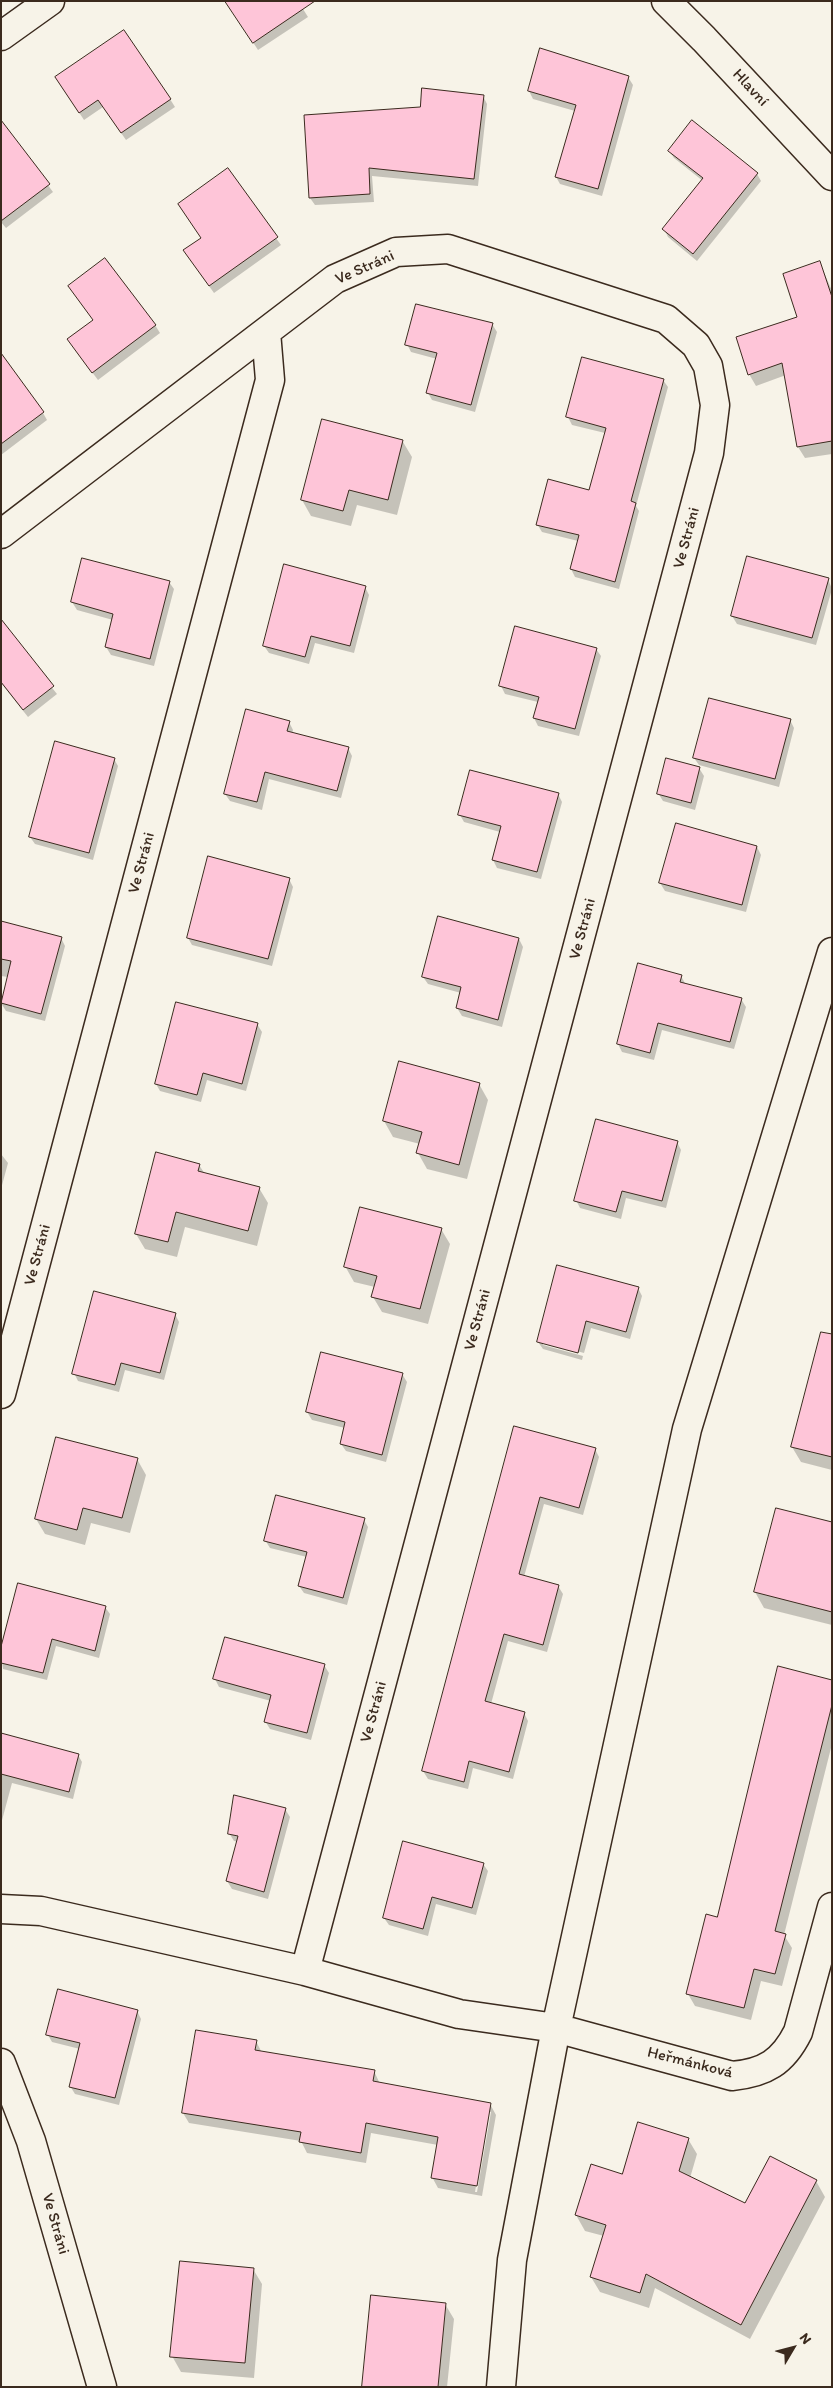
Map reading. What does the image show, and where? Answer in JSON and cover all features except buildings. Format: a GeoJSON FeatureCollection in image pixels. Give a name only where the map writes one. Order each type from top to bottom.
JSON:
{"type":"FeatureCollection","features":[{"type":"Feature","properties":{"kind":"street"},"geometry":{"type":"LineString","coordinates":[[1,36],[50,1]]}},
{"type":"Feature","properties":{"kind":"street","name":"Hlavní"},"geometry":{"type":"LineString","coordinates":[[666,1],[832,176]]}},
{"type":"Feature","properties":{"kind":"street","name":"Ve Stráni"},"geometry":{"type":"LineString","coordinates":[[1,534],[335,279],[396,252],[448,249],[666,319],[696,345],[708,366],[715,405],[709,453],[305,1971]]}},
{"type":"Feature","properties":{"kind":"street","name":"Ve Stráni"},"geometry":{"type":"LineString","coordinates":[[1,1394],[270,380],[266,332]]}},
{"type":"Feature","properties":{"kind":"street"},"geometry":{"type":"LineString","coordinates":[[501,2387],[512,2260],[556,2028],[687,1429],[832,952]]}},
{"type":"Feature","properties":{"kind":"street","name":"Heřmánková"},"geometry":{"type":"LineString","coordinates":[[556,2028],[732,2076],[751,2074],[770,2067],[790,2048],[798,2032],[832,1908]]}},
{"type":"Feature","properties":{"kind":"street"},"geometry":{"type":"LineString","coordinates":[[1,1909],[41,1911],[305,1971],[459,2014],[556,2028]]}},
{"type":"Feature","properties":{"kind":"street","name":"Ve Stráni"},"geometry":{"type":"LineString","coordinates":[[1,2062],[31,2141],[102,2387]]}}]}
